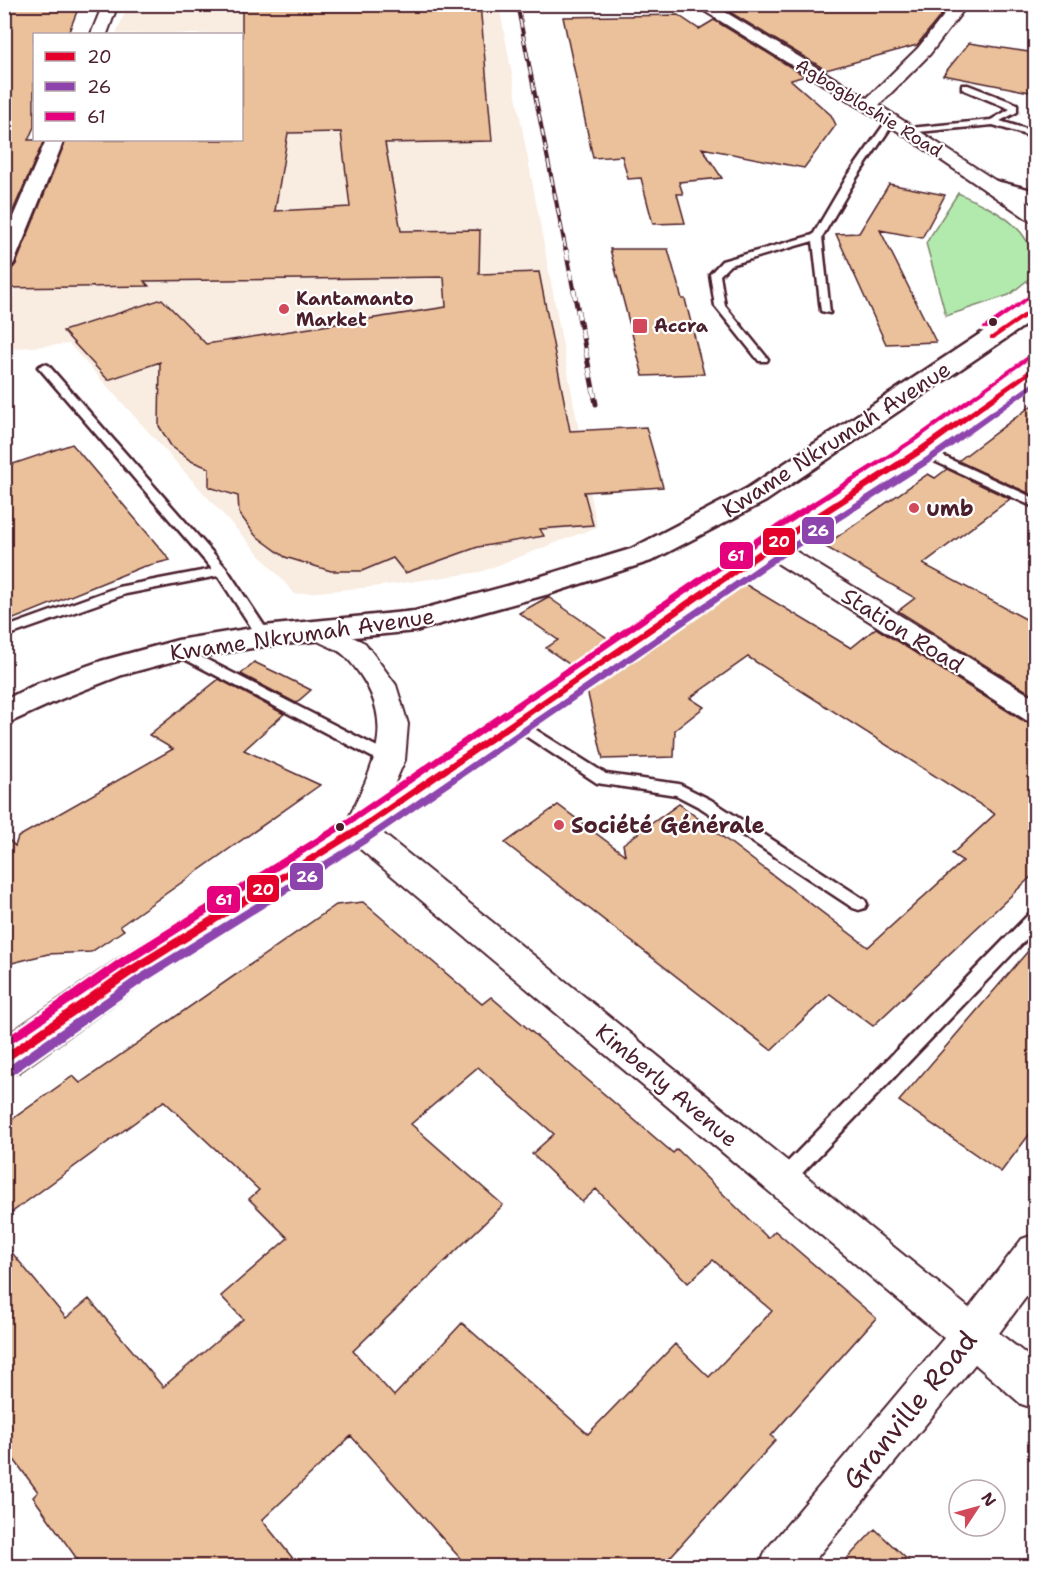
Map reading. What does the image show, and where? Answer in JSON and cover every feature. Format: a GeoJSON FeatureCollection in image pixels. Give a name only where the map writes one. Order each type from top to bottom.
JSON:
{"type":"FeatureCollection","features":[{"type":"Feature","properties":{"kind":"main road"},"geometry":{"type":"LineString","coordinates":[[992,186],[1035,197]]}},
{"type":"Feature","properties":{"kind":"main road","name":"Kwame Nkrumah Avenue"},"geometry":{"type":"LineString","coordinates":[[4,714],[50,691],[101,672],[178,650],[264,636],[415,621],[539,587],[641,555],[756,495],[1035,307]]}},
{"type":"Feature","properties":{"kind":"main road"},"geometry":{"type":"LineString","coordinates":[[4,1060],[129,972],[358,830],[770,547],[921,450],[1035,367]]}},
{"type":"Feature","properties":{"kind":"street"},"geometry":{"type":"LineString","coordinates":[[99,33],[111,4]]}},
{"type":"Feature","properties":{"kind":"street","name":"Agbogbloshie Road"},"geometry":{"type":"LineString","coordinates":[[700,4],[910,131],[1035,216]]}},
{"type":"Feature","properties":{"kind":"street"},"geometry":{"type":"LineString","coordinates":[[868,107],[924,51],[961,4]]}},
{"type":"Feature","properties":{"kind":"street"},"geometry":{"type":"LineString","coordinates":[[4,263],[55,141]]}},
{"type":"Feature","properties":{"kind":"street","name":"Station Road"},"geometry":{"type":"LineString","coordinates":[[770,547],[1035,713]]}},
{"type":"Feature","properties":{"kind":"street"},"geometry":{"type":"LineString","coordinates":[[319,630],[354,649],[382,685],[394,724],[390,760],[358,830]]}},
{"type":"Feature","properties":{"kind":"street","name":"Kimberly Avenue"},"geometry":{"type":"LineString","coordinates":[[358,830],[1035,1389]]}},
{"type":"Feature","properties":{"kind":"street","name":"Granville Road"},"geometry":{"type":"LineString","coordinates":[[782,1566],[971,1336],[1035,1252]]}},
{"type":"Feature","properties":{"kind":"lane"},"geometry":{"type":"LineString","coordinates":[[965,87],[1014,106],[1014,110],[993,122]]}},
{"type":"Feature","properties":{"kind":"lane"},"geometry":{"type":"LineString","coordinates":[[826,311],[816,237],[852,177],[891,121]]}},
{"type":"Feature","properties":{"kind":"lane"},"geometry":{"type":"LineString","coordinates":[[910,131],[993,122],[1035,133]]}},
{"type":"Feature","properties":{"kind":"lane"},"geometry":{"type":"LineString","coordinates":[[763,359],[720,306],[715,274],[726,263],[816,237]]}},
{"type":"Feature","properties":{"kind":"lane"},"geometry":{"type":"LineString","coordinates":[[44,368],[221,571],[264,636]]}},
{"type":"Feature","properties":{"kind":"lane"},"geometry":{"type":"LineString","coordinates":[[921,450],[1035,504]]}},
{"type":"Feature","properties":{"kind":"lane"},"geometry":{"type":"LineString","coordinates":[[4,633],[123,590],[221,571]]}},
{"type":"Feature","properties":{"kind":"lane"},"geometry":{"type":"LineString","coordinates":[[178,650],[390,760]]}},
{"type":"Feature","properties":{"kind":"lane"},"geometry":{"type":"LineString","coordinates":[[514,722],[602,780],[668,787],[697,799],[859,904]]}},
{"type":"Feature","properties":{"kind":"lane"},"geometry":{"type":"LineString","coordinates":[[782,1180],[1035,918]]}},
{"type":"Feature","properties":{"kind":"shaded area","name":"Kantamanto Market"},"geometry":{"type":"Polygon","coordinates":[[[128,5],[499,5],[597,527],[480,572],[373,587],[295,594],[69,344],[5,349],[5,331],[16,287],[75,141],[243,141],[243,33],[116,33],[128,5]]]}},
{"type":"Feature","properties":{"kind":"green space"},"geometry":{"type":"Polygon","coordinates":[[[958,193],[999,214],[1021,232],[1029,244],[1035,274],[1009,295],[946,316],[926,243],[958,193]]]}},
{"type":"Feature","properties":{"kind":"building"},"geometry":{"type":"Polygon","coordinates":[[[4,4],[80,4],[68,33],[33,33],[33,129],[28,140],[44,141],[4,231],[4,4]]]}},
{"type":"Feature","properties":{"kind":"building","name":"Kantamanto Market"},"geometry":{"type":"Polygon","coordinates":[[[242,4],[480,4],[492,141],[385,143],[401,231],[480,230],[479,274],[539,272],[570,431],[646,427],[663,487],[584,492],[593,525],[540,529],[544,536],[478,547],[405,573],[393,558],[362,571],[331,571],[285,557],[255,535],[239,513],[238,496],[209,487],[209,468],[191,461],[171,446],[159,426],[160,362],[108,380],[63,331],[162,299],[206,344],[446,307],[444,277],[144,281],[149,286],[4,288],[4,271],[12,269],[66,141],[243,141],[242,4]],[[341,132],[288,133],[275,211],[350,207],[341,132]]]}},
{"type":"Feature","properties":{"kind":"building"},"geometry":{"type":"Polygon","coordinates":[[[740,4],[870,4],[873,7],[925,6],[946,9],[917,45],[826,70],[728,11],[740,4]]]}},
{"type":"Feature","properties":{"kind":"building"},"geometry":{"type":"Polygon","coordinates":[[[678,15],[699,29],[714,20],[805,76],[791,80],[831,115],[836,125],[804,168],[702,148],[722,178],[679,182],[683,194],[677,194],[685,223],[653,224],[641,178],[628,179],[622,156],[593,158],[563,17],[678,15]]]}},
{"type":"Feature","properties":{"kind":"building"},"geometry":{"type":"Polygon","coordinates":[[[969,43],[1035,53],[1035,93],[943,75],[969,43]]]}},
{"type":"Feature","properties":{"kind":"building"},"geometry":{"type":"Polygon","coordinates":[[[889,184],[945,195],[922,238],[880,230],[936,342],[886,344],[836,234],[859,233],[889,184]]]}},
{"type":"Feature","properties":{"kind":"building"},"geometry":{"type":"Polygon","coordinates":[[[610,249],[668,249],[682,299],[685,299],[704,374],[643,376],[610,249]]]}},
{"type":"Feature","properties":{"kind":"building"},"geometry":{"type":"Polygon","coordinates":[[[1035,403],[1035,496],[958,461],[1035,403]]]}},
{"type":"Feature","properties":{"kind":"building"},"geometry":{"type":"Polygon","coordinates":[[[72,444],[170,560],[142,567],[4,623],[4,467],[72,444]]]}},
{"type":"Feature","properties":{"kind":"building"},"geometry":{"type":"Polygon","coordinates":[[[947,469],[1010,499],[923,564],[1035,624],[1035,696],[898,611],[915,598],[824,546],[928,474],[935,478],[947,469]]]}},
{"type":"Feature","properties":{"kind":"building"},"geometry":{"type":"Polygon","coordinates":[[[743,583],[851,648],[876,628],[1025,722],[1035,725],[1035,873],[873,1026],[830,994],[771,1050],[505,843],[558,805],[625,855],[623,844],[679,804],[868,947],[963,861],[952,854],[995,814],[748,657],[690,698],[704,707],[675,730],[674,757],[603,759],[587,690],[743,583]]]}},
{"type":"Feature","properties":{"kind":"building"},"geometry":{"type":"Polygon","coordinates":[[[548,597],[610,640],[572,666],[546,648],[558,640],[519,613],[548,597]]]}},
{"type":"Feature","properties":{"kind":"building"},"geometry":{"type":"Polygon","coordinates":[[[254,662],[311,690],[296,703],[241,674],[254,662]]]}},
{"type":"Feature","properties":{"kind":"building"},"geometry":{"type":"Polygon","coordinates":[[[219,679],[284,714],[244,750],[320,785],[120,926],[124,930],[91,952],[48,954],[4,965],[4,835],[15,846],[18,837],[173,749],[149,735],[219,679]]]}},
{"type":"Feature","properties":{"kind":"building"},"geometry":{"type":"Polygon","coordinates":[[[363,902],[482,1004],[491,997],[673,1153],[677,1149],[768,1238],[775,1231],[876,1318],[771,1436],[776,1440],[662,1566],[467,1566],[351,1436],[262,1520],[299,1566],[82,1566],[33,1497],[38,1492],[4,1446],[4,1243],[66,1318],[89,1299],[163,1387],[243,1319],[221,1296],[288,1238],[249,1199],[259,1190],[164,1101],[4,1218],[4,1125],[73,1076],[80,1083],[336,905],[363,902]],[[478,1067],[411,1124],[503,1205],[353,1351],[394,1396],[462,1323],[588,1434],[675,1344],[709,1377],[772,1311],[713,1260],[688,1283],[596,1189],[582,1202],[532,1154],[554,1134],[478,1067]]]}},
{"type":"Feature","properties":{"kind":"building"},"geometry":{"type":"Polygon","coordinates":[[[1035,943],[1035,1127],[1001,1172],[899,1101],[1035,943]]]}},
{"type":"Feature","properties":{"kind":"building"},"geometry":{"type":"Polygon","coordinates":[[[875,1529],[914,1566],[840,1566],[875,1529]]]}},
{"type":"Feature","properties":{"kind":"railway"},"geometry":{"type":"LineString","coordinates":[[517,4],[566,251]]}},
{"type":"Feature","properties":{"kind":"railway"},"geometry":{"type":"LineString","coordinates":[[566,250],[596,404]]}},
{"type":"Feature","properties":{"kind":"transit line","name":"61"},"geometry":{"type":"LineString","coordinates":[[985,328],[1029,297]]}},
{"type":"Feature","properties":{"kind":"transit line","name":"20"},"geometry":{"type":"LineString","coordinates":[[992,338],[1036,307]]}},
{"type":"Feature","properties":{"kind":"transit line","name":"61"},"geometry":{"type":"LineString","coordinates":[[4,1045],[123,962],[351,820],[763,537],[914,440],[1029,357]]}},
{"type":"Feature","properties":{"kind":"transit line","name":"20"},"geometry":{"type":"LineString","coordinates":[[4,1060],[129,972],[358,830],[770,547],[921,450],[1036,367]]}},
{"type":"Feature","properties":{"kind":"transit line","name":"26"},"geometry":{"type":"LineString","coordinates":[[11,1070],[136,982],[365,840],[777,557],[928,460],[1036,382]]}},
{"type":"Feature","properties":{"kind":"place","name":"Kantamanto Market"},"geometry":{"type":"Point","coordinates":[284,309]}},
{"type":"Feature","properties":{"kind":"place","name":"Accra"},"geometry":{"type":"Point","coordinates":[640,326]}},
{"type":"Feature","properties":{"kind":"place","name":"umb"},"geometry":{"type":"Point","coordinates":[914,508]}},
{"type":"Feature","properties":{"kind":"place","name":"Société Générale"},"geometry":{"type":"Point","coordinates":[559,825]}}]}
